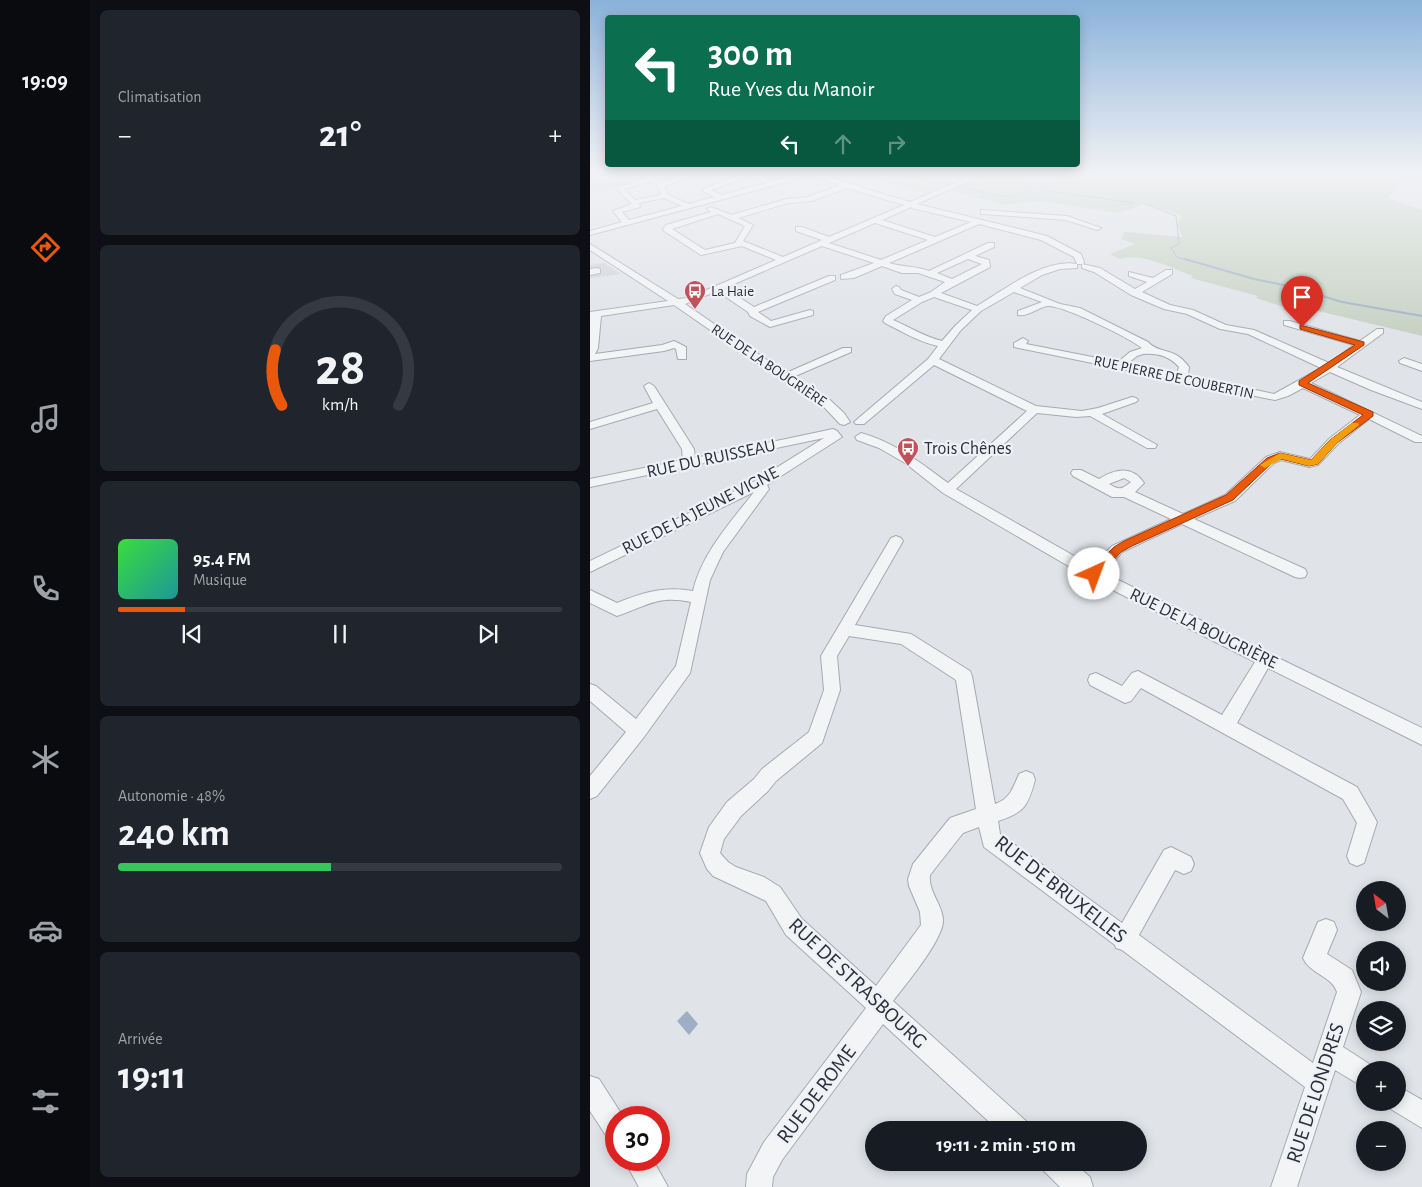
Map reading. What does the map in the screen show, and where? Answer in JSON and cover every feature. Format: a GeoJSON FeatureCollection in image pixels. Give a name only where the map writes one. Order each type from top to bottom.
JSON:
{"type":"FeatureCollection","features":[{"type":"Feature","properties":{"kind":"street"},"geometry":{"type":"LineString","coordinates":[[590,233],[607,228]]}},
{"type":"Feature","properties":{"kind":"street"},"geometry":{"type":"LineString","coordinates":[[667,228],[701,253],[708,253],[741,244],[784,260]]}},
{"type":"Feature","properties":{"kind":"street"},"geometry":{"type":"LineString","coordinates":[[741,244],[738,240],[748,228]]}},
{"type":"Feature","properties":{"kind":"street"},"geometry":{"type":"LineString","coordinates":[[590,354],[593,348],[593,314],[690,300],[855,228]]}},
{"type":"Feature","properties":{"kind":"street"},"geometry":{"type":"LineString","coordinates":[[889,228],[931,242]]}},
{"type":"Feature","properties":{"kind":"street"},"geometry":{"type":"LineString","coordinates":[[753,311],[837,275],[844,277],[882,263],[962,228]]}},
{"type":"Feature","properties":{"kind":"street"},"geometry":{"type":"LineString","coordinates":[[1004,228],[1054,242],[1078,256],[1080,265]]}},
{"type":"Feature","properties":{"kind":"street"},"geometry":{"type":"LineString","coordinates":[[1019,232],[1024,228]]}},
{"type":"Feature","properties":{"kind":"street"},"geometry":{"type":"LineString","coordinates":[[799,229],[882,263],[902,270],[919,270],[947,280],[950,282],[949,284]]}},
{"type":"Feature","properties":{"kind":"street"},"geometry":{"type":"LineString","coordinates":[[931,274],[991,245]]}},
{"type":"Feature","properties":{"kind":"street","name":"RUE DE LA BOUGRIÈRE"},"geometry":{"type":"LineString","coordinates":[[590,246],[678,302],[785,377],[835,409],[844,422]]}},
{"type":"Feature","properties":{"kind":"street"},"geometry":{"type":"LineString","coordinates":[[945,345],[923,340],[914,333],[888,322],[889,318],[919,300],[934,294],[949,284],[987,265],[986,262],[968,256]]}},
{"type":"Feature","properties":{"kind":"street"},"geometry":{"type":"LineString","coordinates":[[834,435],[836,426],[844,422],[860,422],[932,360],[958,328],[978,309],[1012,288],[1051,269],[1080,265],[1097,270],[1121,286],[1166,307],[1190,312],[1223,327],[1251,332],[1422,406]]}},
{"type":"Feature","properties":{"kind":"street"},"geometry":{"type":"LineString","coordinates":[[1134,292],[1169,272]]}},
{"type":"Feature","properties":{"kind":"street"},"geometry":{"type":"LineString","coordinates":[[1132,274],[1154,282]]}},
{"type":"Feature","properties":{"kind":"street"},"geometry":{"type":"LineString","coordinates":[[718,288],[770,324],[810,313]]}},
{"type":"Feature","properties":{"kind":"street"},"geometry":{"type":"LineString","coordinates":[[1012,288],[1057,306],[1077,310],[1144,344],[1152,351]]}},
{"type":"Feature","properties":{"kind":"street"},"geometry":{"type":"LineString","coordinates":[[896,289],[898,292],[919,300]]}},
{"type":"Feature","properties":{"kind":"street"},"geometry":{"type":"LineString","coordinates":[[934,294],[978,309]]}},
{"type":"Feature","properties":{"kind":"street"},"geometry":{"type":"LineString","coordinates":[[1021,313],[1050,302]]}},
{"type":"Feature","properties":{"kind":"street"},"geometry":{"type":"LineString","coordinates":[[1287,323],[1361,344]]}},
{"type":"Feature","properties":{"kind":"street","name":"RUE PIERRE DE COUBERTIN"},"geometry":{"type":"LineString","coordinates":[[1023,341],[1018,345],[1272,397],[1280,396],[1330,367],[1380,331]]}},
{"type":"Feature","properties":{"kind":"street"},"geometry":{"type":"LineString","coordinates":[[590,358],[664,348],[674,344],[681,346],[682,357]]}},
{"type":"Feature","properties":{"kind":"street"},"geometry":{"type":"LineString","coordinates":[[785,377],[847,350]]}},
{"type":"Feature","properties":{"kind":"street"},"geometry":{"type":"LineString","coordinates":[[1120,366],[1128,356],[1152,351],[1165,353],[1181,362],[1184,368],[1182,378]]}},
{"type":"Feature","properties":{"kind":"street"},"geometry":{"type":"LineString","coordinates":[[932,360],[1034,410],[1043,409],[1080,414],[1092,413],[1132,400]]}},
{"type":"Feature","properties":{"kind":"street"},"geometry":{"type":"LineString","coordinates":[[1404,361],[1422,368]]}},
{"type":"Feature","properties":{"kind":"street"},"geometry":{"type":"LineString","coordinates":[[1302,383],[1419,438]]}},
{"type":"Feature","properties":{"kind":"street"},"geometry":{"type":"LineString","coordinates":[[649,386],[688,449],[689,463]]}},
{"type":"Feature","properties":{"kind":"street"},"geometry":{"type":"LineString","coordinates":[[590,426],[660,405]]}},
{"type":"Feature","properties":{"kind":"street"},"geometry":{"type":"LineString","coordinates":[[948,490],[1034,410]]}},
{"type":"Feature","properties":{"kind":"street"},"geometry":{"type":"LineString","coordinates":[[1092,413],[1151,445]]}},
{"type":"Feature","properties":{"kind":"street"},"geometry":{"type":"LineString","coordinates":[[1094,574],[1117,549],[1230,498],[1270,460],[1280,456],[1309,463],[1314,462],[1334,442],[1370,414]]}},
{"type":"Feature","properties":{"kind":"street"},"geometry":{"type":"LineString","coordinates":[[860,422],[867,429],[861,437]]}},
{"type":"Feature","properties":{"kind":"street","name":"RUE DU RUISSEAU"},"geometry":{"type":"LineString","coordinates":[[590,483],[834,435],[847,440],[861,437]]}},
{"type":"Feature","properties":{"kind":"street","name":"RUE DE LA JEUNE VIGNE"},"geometry":{"type":"LineString","coordinates":[[590,567],[760,484],[834,435]]}},
{"type":"Feature","properties":{"kind":"street","name":"RUE DE LA BOUGRIÈRE"},"geometry":{"type":"LineString","coordinates":[[861,437],[883,445],[908,460],[948,490],[1094,574],[1422,737]]}},
{"type":"Feature","properties":{"kind":"street"},"geometry":{"type":"LineString","coordinates":[[1077,473],[1116,494],[1126,493],[1300,573]]}},
{"type":"Feature","properties":{"kind":"street"},"geometry":{"type":"LineString","coordinates":[[1098,485],[1120,473],[1126,474],[1138,483],[1126,493]]}},
{"type":"Feature","properties":{"kind":"street"},"geometry":{"type":"LineString","coordinates":[[593,782],[638,731],[684,668],[703,580],[716,550],[763,489],[760,484]]}},
{"type":"Feature","properties":{"kind":"street"},"geometry":{"type":"LineString","coordinates":[[844,629],[896,541]]}},
{"type":"Feature","properties":{"kind":"street"},"geometry":{"type":"LineString","coordinates":[[590,596],[616,610],[644,598],[674,593],[700,598]]}},
{"type":"Feature","properties":{"kind":"street","name":"RUE DE STRASBOURG"},"geometry":{"type":"LineString","coordinates":[[844,629],[828,656],[832,675],[832,690],[816,737],[769,775],[761,785],[734,809],[716,834],[710,853],[715,864],[724,871],[774,894],[794,927],[1007,1121]]}},
{"type":"Feature","properties":{"kind":"street","name":"RUE DE BRUXELLES"},"geometry":{"type":"LineString","coordinates":[[844,629],[905,638],[964,676],[991,840],[1124,940],[1319,1082]]}},
{"type":"Feature","properties":{"kind":"street"},"geometry":{"type":"LineString","coordinates":[[1226,725],[1265,659]]}},
{"type":"Feature","properties":{"kind":"street"},"geometry":{"type":"LineString","coordinates":[[1096,680],[1125,696],[1138,678],[1350,793],[1367,822],[1357,856]]}},
{"type":"Feature","properties":{"kind":"street"},"geometry":{"type":"LineString","coordinates":[[590,691],[638,731]]}},
{"type":"Feature","properties":{"kind":"street"},"geometry":{"type":"LineString","coordinates":[[986,815],[1011,808],[1022,793],[1026,780]]}},
{"type":"Feature","properties":{"kind":"street","name":"RUE DE ROME"},"geometry":{"type":"LineString","coordinates":[[759,1187],[760,1174],[773,1151],[880,1004],[932,926],[931,916],[918,885],[920,871],[957,825],[986,815]]}},
{"type":"Feature","properties":{"kind":"street"},"geometry":{"type":"LineString","coordinates":[[1124,940],[1172,857],[1184,864]]}},
{"type":"Feature","properties":{"kind":"street","name":"RUE DE LONDRES"},"geometry":{"type":"LineString","coordinates":[[1284,1187],[1349,992],[1344,978],[1314,958],[1326,930]]}},
{"type":"Feature","properties":{"kind":"street"},"geometry":{"type":"LineString","coordinates":[[1328,1051],[1356,1070]]}},
{"type":"Feature","properties":{"kind":"street"},"geometry":{"type":"LineString","coordinates":[[590,1088],[605,1111]]}},
{"type":"Feature","properties":{"kind":"street"},"geometry":{"type":"LineString","coordinates":[[1406,1104],[1422,1115]]}},
{"type":"Feature","properties":{"kind":"street"},"geometry":{"type":"LineString","coordinates":[[644,1171],[655,1187]]}},
{"type":"Feature","properties":{"kind":"street"},"geometry":{"type":"LineString","coordinates":[[1063,1171],[1080,1187]]}},
{"type":"Feature","properties":{"kind":"shaded area"},"geometry":{"type":"Polygon","coordinates":[[[604,263],[621,274],[590,278],[590,265],[604,263]]]}},
{"type":"Feature","properties":{"kind":"green space"},"geometry":{"type":"Polygon","coordinates":[[[1178,228],[1422,228],[1422,336],[1294,305],[1290,309],[1256,298],[1258,296],[1191,278],[1193,276],[1147,259],[1129,257],[1120,259],[1110,254],[1135,244],[1121,239],[1125,232],[1183,237],[1178,228]]]}},
{"type":"Feature","properties":{"kind":"water"},"geometry":{"type":"Polygon","coordinates":[[[687,1011],[698,1024],[689,1035],[677,1021],[687,1011]]]}},
{"type":"Feature","properties":{"kind":"waterway"},"geometry":{"type":"LineString","coordinates":[[1177,228],[1179,244],[1171,248],[1177,257],[1189,261]]}},
{"type":"Feature","properties":{"kind":"waterway"},"geometry":{"type":"LineString","coordinates":[[1185,259],[1254,279],[1293,287],[1342,302],[1422,316]]}},
{"type":"Feature","properties":{"kind":"slow traffic"},"geometry":{"type":"LineString","coordinates":[[1265,465],[1270,460],[1280,456],[1302,462],[1314,462],[1355,425]]}},
{"type":"Feature","properties":{"kind":"place","name":"La Haie"},"geometry":{"type":"Point","coordinates":[695,310]}},
{"type":"Feature","properties":{"kind":"place","name":"Trois Chênes"},"geometry":{"type":"Point","coordinates":[908,467]}},
{"type":"Feature","properties":{"kind":"route"},"geometry":{"type":"LineString","coordinates":[[1094,574],[1117,549],[1230,498],[1270,460],[1280,456],[1302,462],[1314,462],[1334,442],[1370,414],[1302,383],[1330,367],[1361,344],[1302,327]]}}]}
